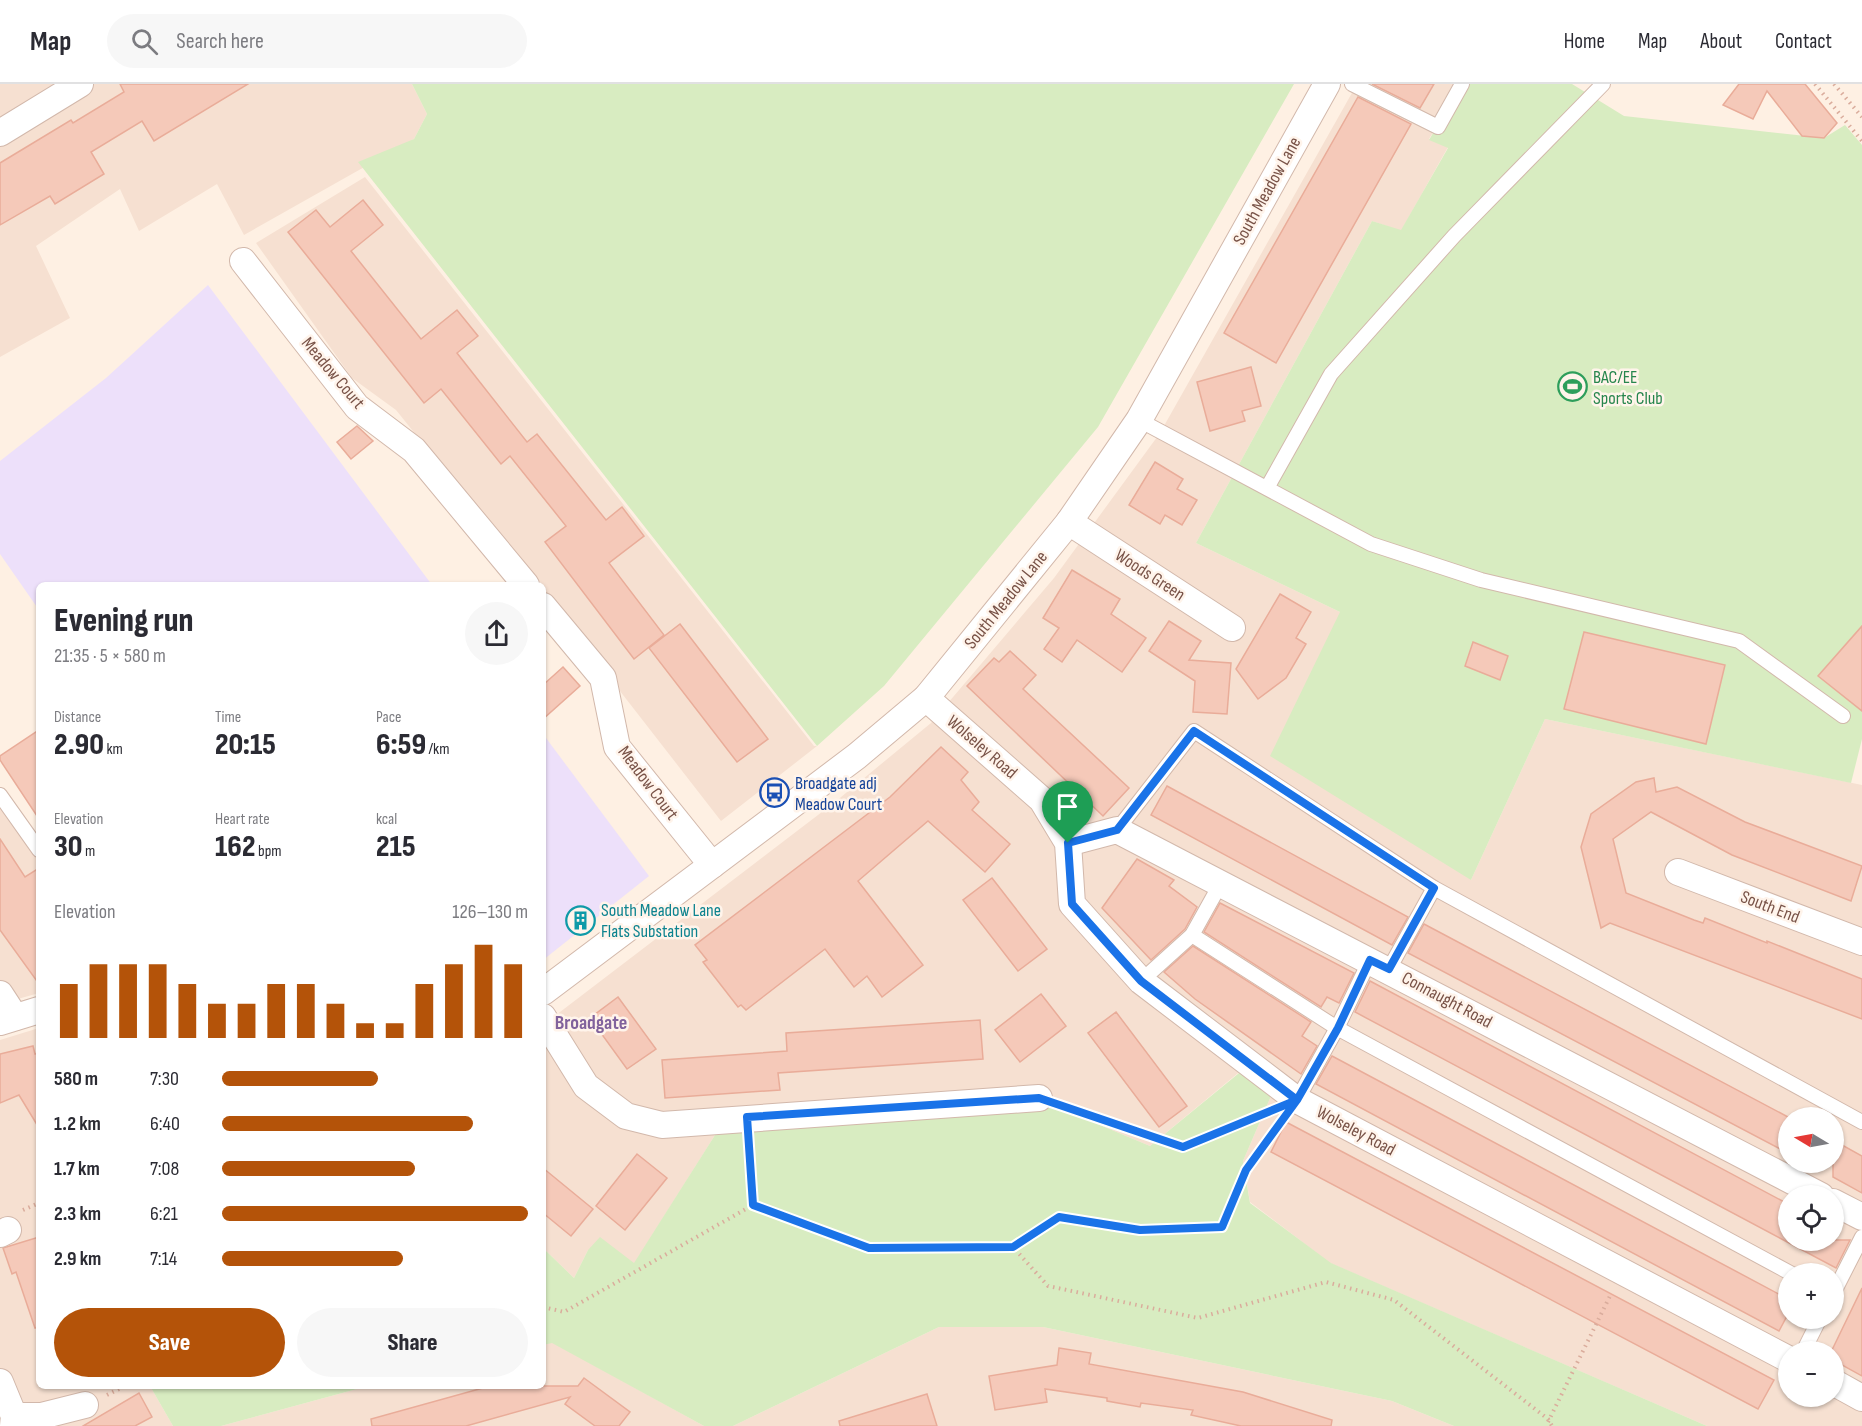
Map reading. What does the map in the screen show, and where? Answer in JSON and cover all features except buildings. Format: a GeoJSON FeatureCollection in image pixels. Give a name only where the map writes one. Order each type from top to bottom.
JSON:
{"type":"FeatureCollection","features":[{"type":"Feature","properties":{"kind":"street"},"geometry":{"type":"LineString","coordinates":[[0,133],[80,84]]}},
{"type":"Feature","properties":{"kind":"street","name":"South Meadow Lane"},"geometry":{"type":"LineString","coordinates":[[546,990],[857,756],[926,698],[1069,522],[1139,420],[1327,84]]}},
{"type":"Feature","properties":{"kind":"street","name":"Meadow Court"},"geometry":{"type":"LineString","coordinates":[[243,261],[357,407],[414,450],[524,582]]}},
{"type":"Feature","properties":{"kind":"street","name":"Woods Green"},"geometry":{"type":"LineString","coordinates":[[1069,522],[1232,628]]}},
{"type":"Feature","properties":{"kind":"street","name":"Meadow Court"},"geometry":{"type":"LineString","coordinates":[[546,610],[603,678],[617,747],[712,865]]}},
{"type":"Feature","properties":{"kind":"street","name":"Wolseley Road"},"geometry":{"type":"LineString","coordinates":[[926,698],[1042,800],[1068,843],[1072,904],[1141,981],[1297,1100],[1778,1354]]}},
{"type":"Feature","properties":{"kind":"street"},"geometry":{"type":"LineString","coordinates":[[1068,843],[1117,830]]}},
{"type":"Feature","properties":{"kind":"street","name":"Connaught Road"},"geometry":{"type":"LineString","coordinates":[[1117,830],[1800,1185]]}},
{"type":"Feature","properties":{"kind":"street","name":"South End"},"geometry":{"type":"LineString","coordinates":[[1678,872],[1862,942]]}},
{"type":"Feature","properties":{"kind":"street"},"geometry":{"type":"LineString","coordinates":[[0,994],[18,1016]]}},
{"type":"Feature","properties":{"kind":"street"},"geometry":{"type":"LineString","coordinates":[[546,1022],[586,1086],[626,1116],[662,1125],[747,1117],[1039,1098]]}},
{"type":"Feature","properties":{"kind":"street"},"geometry":{"type":"LineString","coordinates":[[1844,1208],[1862,1217]]}},
{"type":"Feature","properties":{"kind":"street"},"geometry":{"type":"LineString","coordinates":[[0,1382],[13,1421],[85,1405]]}},
{"type":"Feature","properties":{"kind":"street"},"geometry":{"type":"LineString","coordinates":[[1844,1389],[1862,1398]]}},
{"type":"Feature","properties":{"kind":"lane"},"geometry":{"type":"LineString","coordinates":[[1352,84],[1438,127],[1462,84]]}},
{"type":"Feature","properties":{"kind":"lane"},"geometry":{"type":"LineString","coordinates":[[1268,488],[1331,374],[1454,236],[1603,84]]}},
{"type":"Feature","properties":{"kind":"lane"},"geometry":{"type":"LineString","coordinates":[[1139,420],[1371,544],[1481,580],[1739,641],[1843,716]]}},
{"type":"Feature","properties":{"kind":"lane"},"geometry":{"type":"LineString","coordinates":[[1117,830],[1194,731],[1434,888],[1862,1122]]}},
{"type":"Feature","properties":{"kind":"lane"},"geometry":{"type":"LineString","coordinates":[[0,795],[36,846]]}},
{"type":"Feature","properties":{"kind":"lane"},"geometry":{"type":"LineString","coordinates":[[1141,981],[1192,935],[1221,883]]}},
{"type":"Feature","properties":{"kind":"lane"},"geometry":{"type":"LineString","coordinates":[[1297,1100],[1338,1028],[1434,888]]}},
{"type":"Feature","properties":{"kind":"lane"},"geometry":{"type":"LineString","coordinates":[[1192,935],[1338,1028],[1778,1266]]}},
{"type":"Feature","properties":{"kind":"lane"},"geometry":{"type":"LineString","coordinates":[[1844,1272],[1862,1237]]}},
{"type":"Feature","properties":{"kind":"path"},"geometry":{"type":"LineString","coordinates":[[1815,84],[1862,141]]}},
{"type":"Feature","properties":{"kind":"path"},"geometry":{"type":"LineString","coordinates":[[1834,84],[1862,117]]}},
{"type":"Feature","properties":{"kind":"path"},"geometry":{"type":"LineString","coordinates":[[1039,1098],[1183,1147],[1297,1100]]}},
{"type":"Feature","properties":{"kind":"path"},"geometry":{"type":"LineString","coordinates":[[546,1308],[564,1312],[753,1205],[869,1248],[1013,1247],[1059,1217],[1140,1230],[1222,1227],[1246,1170],[1297,1100]]}},
{"type":"Feature","properties":{"kind":"path"},"geometry":{"type":"LineString","coordinates":[[747,1117],[753,1205]]}},
{"type":"Feature","properties":{"kind":"path"},"geometry":{"type":"LineString","coordinates":[[1013,1247],[1048,1286],[1198,1318],[1326,1282],[1394,1300],[1548,1419],[1550,1425]]}},
{"type":"Feature","properties":{"kind":"path"},"geometry":{"type":"LineString","coordinates":[[1550,1425],[1622,1272]]}},
{"type":"Feature","properties":{"kind":"shaded area"},"geometry":{"type":"Polygon","coordinates":[[[0,84],[412,84],[427,114],[414,139],[244,235],[217,184],[139,231],[120,189],[36,246],[70,318],[0,357],[0,84]]]}},
{"type":"Feature","properties":{"kind":"shaded area"},"geometry":{"type":"Polygon","coordinates":[[[1357,84],[1463,84],[1429,139],[1448,147],[1401,231],[1372,221],[1196,543],[1340,612],[1471,880],[1545,719],[1862,785],[1862,1426],[1707,1426],[1330,1263],[1250,1202],[1243,1161],[1274,1089],[1243,1069],[1150,1146],[1045,1102],[722,1124],[634,1264],[588,1250],[574,1278],[546,1251],[546,1023],[835,802],[931,723],[1054,578],[1160,433],[1357,84]]]}},
{"type":"Feature","properties":{"kind":"shaded area"},"geometry":{"type":"Polygon","coordinates":[[[365,177],[814,746],[817,746],[721,821],[546,596],[546,582],[535,582],[396,410],[352,378],[256,243],[365,177]]]}},
{"type":"Feature","properties":{"kind":"shaded area"},"geometry":{"type":"Polygon","coordinates":[[[208,285],[430,582],[36,582],[36,606],[0,554],[0,461],[106,378],[208,285]]]}},
{"type":"Feature","properties":{"kind":"shaded area"},"geometry":{"type":"Polygon","coordinates":[[[546,738],[649,876],[546,958],[546,738]]]}},
{"type":"Feature","properties":{"kind":"shaded area"},"geometry":{"type":"Polygon","coordinates":[[[0,801],[36,855],[36,994],[0,1004],[0,801]]]}},
{"type":"Feature","properties":{"kind":"shaded area"},"geometry":{"type":"Polygon","coordinates":[[[36,1029],[36,1389],[152,1389],[173,1426],[0,1426],[0,1040],[36,1029]]]}},
{"type":"Feature","properties":{"kind":"shaded area"},"geometry":{"type":"Polygon","coordinates":[[[939,1327],[1043,1327],[1392,1401],[1454,1426],[733,1426],[939,1327]]]}},
{"type":"Feature","properties":{"kind":"shaded area"},"geometry":{"type":"Polygon","coordinates":[[[552,1342],[704,1426],[221,1426],[357,1389],[546,1389],[546,1344],[552,1342]]]}},
{"type":"Feature","properties":{"kind":"green space"},"geometry":{"type":"Polygon","coordinates":[[[412,84],[1294,84],[1098,427],[884,686],[817,746],[358,162],[414,139],[427,114],[412,84]]]}},
{"type":"Feature","properties":{"kind":"green space","name":"BAC/EE Sports Club"},"geometry":{"type":"Polygon","coordinates":[[[1462,84],[1572,84],[1624,116],[1824,138],[1845,125],[1862,145],[1862,739],[1851,783],[1545,719],[1471,880],[1270,756],[1340,612],[1196,543],[1372,221],[1401,230],[1448,148],[1429,140],[1462,84]]]}},
{"type":"Feature","properties":{"kind":"green space"},"geometry":{"type":"Polygon","coordinates":[[[1244,1069],[1274,1089],[1243,1161],[1250,1203],[1331,1263],[1707,1426],[1454,1426],[1392,1401],[1043,1327],[939,1327],[733,1426],[704,1426],[552,1343],[546,1344],[546,1251],[574,1278],[588,1250],[600,1237],[634,1263],[722,1124],[1045,1102],[1150,1146],[1244,1069]]]}},
{"type":"Feature","properties":{"kind":"green space"},"geometry":{"type":"Polygon","coordinates":[[[152,1389],[357,1389],[221,1426],[173,1426],[152,1389]]]}},
{"type":"Feature","properties":{"kind":"place","name":"BAC/EE Sports Club"},"geometry":{"type":"Point","coordinates":[1572,387]}},
{"type":"Feature","properties":{"kind":"place","name":"Broadgate adj Meadow Court"},"geometry":{"type":"Point","coordinates":[774,793]}},
{"type":"Feature","properties":{"kind":"place","name":"South Meadow Lane Flats Substation"},"geometry":{"type":"Point","coordinates":[580,920]}},
{"type":"Feature","properties":{"kind":"district","name":"Broadgate"},"geometry":{"type":"Point","coordinates":[591,1023]}},
{"type":"Feature","properties":{"kind":"route"},"geometry":{"type":"LineString","coordinates":[[1068,843],[1072,904],[1141,981],[1297,1100],[1246,1170],[1222,1227],[1140,1230],[1059,1217],[1013,1247],[869,1248],[753,1205],[747,1117],[1039,1098],[1183,1147],[1297,1100],[1338,1028],[1370,960],[1389,969],[1434,888],[1194,731],[1117,830],[1068,843]]}}]}
